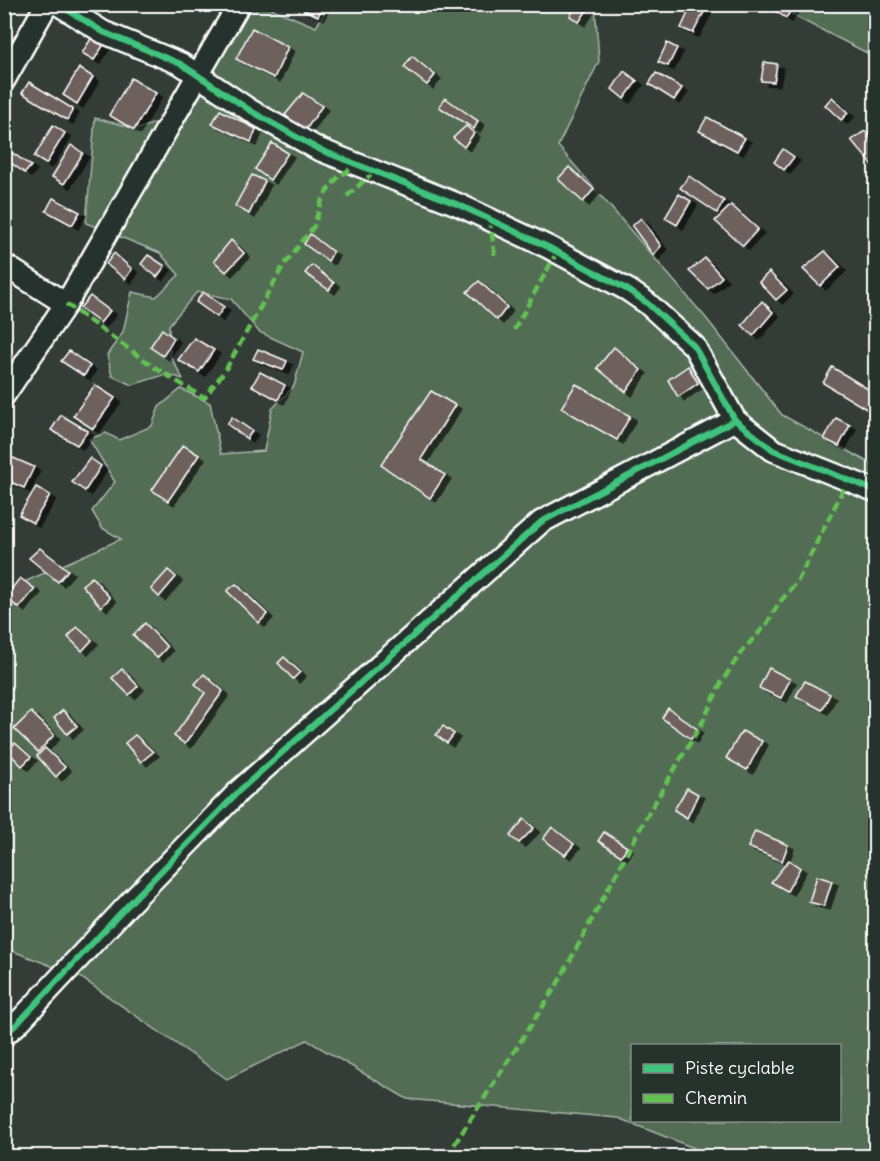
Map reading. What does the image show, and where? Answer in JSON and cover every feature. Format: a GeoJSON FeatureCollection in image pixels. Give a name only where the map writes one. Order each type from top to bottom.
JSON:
{"type":"FeatureCollection","features":[{"type":"Feature","properties":{"kind":"street"},"geometry":{"type":"LineString","coordinates":[[4,80],[47,4]]}},
{"type":"Feature","properties":{"kind":"street"},"geometry":{"type":"LineString","coordinates":[[58,4],[103,32],[181,64],[251,111],[318,149],[459,205],[548,247],[628,290],[647,303],[693,346],[735,420],[773,450],[876,491]]}},
{"type":"Feature","properties":{"kind":"street"},"geometry":{"type":"LineString","coordinates":[[4,395],[66,304],[239,4]]}},
{"type":"Feature","properties":{"kind":"street"},"geometry":{"type":"LineString","coordinates":[[4,265],[66,304]]}},
{"type":"Feature","properties":{"kind":"street"},"geometry":{"type":"LineString","coordinates":[[4,1035],[240,790],[541,522],[735,420]]}},
{"type":"Feature","properties":{"kind":"green space"},"geometry":{"type":"Polygon","coordinates":[[[249,5],[263,5],[316,27],[329,5],[595,5],[599,61],[558,146],[706,318],[782,415],[873,465],[875,464],[875,1156],[714,1156],[618,1118],[407,1099],[307,1040],[227,1079],[80,977],[5,948],[4,591],[121,539],[102,528],[92,511],[115,482],[89,439],[106,433],[119,440],[152,426],[159,407],[181,389],[210,403],[221,454],[264,451],[272,409],[294,386],[303,352],[259,332],[231,299],[197,292],[169,325],[170,355],[183,379],[167,374],[132,385],[112,376],[107,355],[123,332],[132,292],[156,297],[179,275],[160,253],[86,223],[95,118],[138,129],[185,112],[249,5]]]}},
{"type":"Feature","properties":{"kind":"green space"},"geometry":{"type":"Polygon","coordinates":[[[798,5],[875,5],[875,57],[792,15],[798,5]]]}},
{"type":"Feature","properties":{"kind":"building"},"geometry":{"type":"Polygon","coordinates":[[[307,4],[324,4],[318,16],[304,10],[307,4]]]}},
{"type":"Feature","properties":{"kind":"building"},"geometry":{"type":"Polygon","coordinates":[[[577,4],[591,4],[579,22],[570,16],[577,4]]]}},
{"type":"Feature","properties":{"kind":"building"},"geometry":{"type":"Polygon","coordinates":[[[692,4],[705,10],[693,33],[681,28],[692,4]]]}},
{"type":"Feature","properties":{"kind":"building"},"geometry":{"type":"Polygon","coordinates":[[[765,4],[795,4],[786,18],[765,4]]]}},
{"type":"Feature","properties":{"kind":"building"},"geometry":{"type":"Polygon","coordinates":[[[252,28],[288,47],[274,78],[236,59],[252,28]]]}},
{"type":"Feature","properties":{"kind":"building"},"geometry":{"type":"Polygon","coordinates":[[[94,34],[106,41],[94,60],[82,53],[94,34]]]}},
{"type":"Feature","properties":{"kind":"building"},"geometry":{"type":"Polygon","coordinates":[[[667,43],[677,48],[668,66],[658,62],[667,43]]]}},
{"type":"Feature","properties":{"kind":"building"},"geometry":{"type":"Polygon","coordinates":[[[412,56],[435,75],[427,85],[404,67],[412,56]]]}},
{"type":"Feature","properties":{"kind":"building"},"geometry":{"type":"Polygon","coordinates":[[[764,62],[777,64],[774,82],[761,81],[764,62]]]}},
{"type":"Feature","properties":{"kind":"building"},"geometry":{"type":"Polygon","coordinates":[[[79,68],[93,77],[77,104],[63,95],[79,68]]]}},
{"type":"Feature","properties":{"kind":"building"},"geometry":{"type":"Polygon","coordinates":[[[624,71],[637,81],[624,99],[612,89],[624,71]]]}},
{"type":"Feature","properties":{"kind":"building"},"geometry":{"type":"Polygon","coordinates":[[[656,73],[682,88],[674,100],[649,84],[656,73]]]}},
{"type":"Feature","properties":{"kind":"building"},"geometry":{"type":"Polygon","coordinates":[[[131,78],[156,93],[134,130],[109,115],[131,78]]]}},
{"type":"Feature","properties":{"kind":"building"},"geometry":{"type":"Polygon","coordinates":[[[29,82],[73,109],[67,120],[22,93],[29,82]]]}},
{"type":"Feature","properties":{"kind":"building"},"geometry":{"type":"Polygon","coordinates":[[[303,93],[322,106],[305,131],[285,115],[303,93]]]}},
{"type":"Feature","properties":{"kind":"building"},"geometry":{"type":"Polygon","coordinates":[[[832,97],[848,113],[841,120],[825,105],[832,97]]]}},
{"type":"Feature","properties":{"kind":"building"},"geometry":{"type":"Polygon","coordinates":[[[445,98],[478,121],[474,129],[439,107],[445,98]]]}},
{"type":"Feature","properties":{"kind":"building"},"geometry":{"type":"Polygon","coordinates":[[[220,110],[256,129],[251,142],[212,124],[220,110]]]}},
{"type":"Feature","properties":{"kind":"building"},"geometry":{"type":"Polygon","coordinates":[[[707,117],[745,138],[737,151],[699,131],[707,117]]]}},
{"type":"Feature","properties":{"kind":"building"},"geometry":{"type":"Polygon","coordinates":[[[53,125],[65,133],[46,164],[34,157],[53,125]]]}},
{"type":"Feature","properties":{"kind":"building"},"geometry":{"type":"Polygon","coordinates":[[[466,126],[474,133],[464,147],[453,138],[466,126]]]}},
{"type":"Feature","properties":{"kind":"building"},"geometry":{"type":"Polygon","coordinates":[[[865,131],[876,145],[876,169],[851,140],[865,131]]]}},
{"type":"Feature","properties":{"kind":"building"},"geometry":{"type":"Polygon","coordinates":[[[272,143],[288,153],[270,180],[255,169],[272,143]]]}},
{"type":"Feature","properties":{"kind":"building"},"geometry":{"type":"Polygon","coordinates":[[[71,145],[83,153],[64,184],[52,177],[71,145]]]}},
{"type":"Feature","properties":{"kind":"building"},"geometry":{"type":"Polygon","coordinates":[[[4,147],[31,166],[25,173],[4,158],[4,147]]]}},
{"type":"Feature","properties":{"kind":"building"},"geometry":{"type":"Polygon","coordinates":[[[783,149],[794,157],[784,170],[774,162],[783,149]]]}},
{"type":"Feature","properties":{"kind":"building"},"geometry":{"type":"Polygon","coordinates":[[[569,167],[594,189],[583,202],[558,179],[569,167]]]}},
{"type":"Feature","properties":{"kind":"building"},"geometry":{"type":"Polygon","coordinates":[[[252,175],[265,181],[249,214],[235,206],[252,175]]]}},
{"type":"Feature","properties":{"kind":"building"},"geometry":{"type":"Polygon","coordinates":[[[689,176],[724,201],[717,213],[680,188],[689,176]]]}},
{"type":"Feature","properties":{"kind":"building"},"geometry":{"type":"Polygon","coordinates":[[[679,194],[691,201],[677,225],[665,218],[679,194]]]}},
{"type":"Feature","properties":{"kind":"building"},"geometry":{"type":"Polygon","coordinates":[[[53,198],[80,212],[72,225],[46,211],[53,198]]]}},
{"type":"Feature","properties":{"kind":"building"},"geometry":{"type":"Polygon","coordinates":[[[731,205],[758,229],[743,246],[715,221],[731,205]]]}},
{"type":"Feature","properties":{"kind":"building"},"geometry":{"type":"Polygon","coordinates":[[[641,218],[661,246],[653,255],[632,226],[641,218]]]}},
{"type":"Feature","properties":{"kind":"building"},"geometry":{"type":"Polygon","coordinates":[[[310,234],[333,252],[328,261],[304,244],[310,234]]]}},
{"type":"Feature","properties":{"kind":"building"},"geometry":{"type":"Polygon","coordinates":[[[231,240],[244,253],[226,272],[214,261],[231,240]]]}},
{"type":"Feature","properties":{"kind":"building"},"geometry":{"type":"Polygon","coordinates":[[[825,251],[840,267],[820,286],[803,269],[825,251]]]}},
{"type":"Feature","properties":{"kind":"building"},"geometry":{"type":"Polygon","coordinates":[[[114,253],[132,269],[125,279],[106,264],[114,253]]]}},
{"type":"Feature","properties":{"kind":"building"},"geometry":{"type":"Polygon","coordinates":[[[148,255],[165,266],[157,277],[141,264],[148,255]]]}},
{"type":"Feature","properties":{"kind":"building"},"geometry":{"type":"Polygon","coordinates":[[[705,258],[722,277],[708,289],[689,271],[705,258]]]}},
{"type":"Feature","properties":{"kind":"building"},"geometry":{"type":"Polygon","coordinates":[[[312,265],[334,283],[329,290],[305,273],[312,265]]]}},
{"type":"Feature","properties":{"kind":"building"},"geometry":{"type":"Polygon","coordinates":[[[769,272],[787,290],[776,300],[759,282],[769,272]]]}},
{"type":"Feature","properties":{"kind":"building"},"geometry":{"type":"Polygon","coordinates":[[[479,281],[507,307],[497,320],[467,292],[479,281]]]}},
{"type":"Feature","properties":{"kind":"building"},"geometry":{"type":"Polygon","coordinates":[[[203,292],[224,307],[217,317],[196,302],[203,292]]]}},
{"type":"Feature","properties":{"kind":"building"},"geometry":{"type":"Polygon","coordinates":[[[90,296],[110,311],[100,323],[80,308],[90,296]]]}},
{"type":"Feature","properties":{"kind":"building"},"geometry":{"type":"Polygon","coordinates":[[[762,301],[773,312],[753,336],[742,325],[762,301]]]}},
{"type":"Feature","properties":{"kind":"building"},"geometry":{"type":"Polygon","coordinates":[[[162,329],[174,338],[163,356],[150,347],[162,329]]]}},
{"type":"Feature","properties":{"kind":"building"},"geometry":{"type":"Polygon","coordinates":[[[194,338],[214,350],[199,372],[178,360],[194,338]]]}},
{"type":"Feature","properties":{"kind":"building"},"geometry":{"type":"Polygon","coordinates":[[[614,347],[641,370],[626,392],[597,368],[614,347]]]}},
{"type":"Feature","properties":{"kind":"building"},"geometry":{"type":"Polygon","coordinates":[[[258,349],[287,361],[283,370],[253,359],[258,349]]]}},
{"type":"Feature","properties":{"kind":"building"},"geometry":{"type":"Polygon","coordinates":[[[69,351],[90,366],[84,376],[61,361],[69,351]]]}},
{"type":"Feature","properties":{"kind":"building"},"geometry":{"type":"Polygon","coordinates":[[[688,366],[698,383],[678,397],[668,380],[688,366]]]}},
{"type":"Feature","properties":{"kind":"building"},"geometry":{"type":"Polygon","coordinates":[[[832,367],[876,394],[868,410],[823,383],[832,367]]]}},
{"type":"Feature","properties":{"kind":"building"},"geometry":{"type":"Polygon","coordinates":[[[260,372],[285,385],[278,400],[252,386],[260,372]]]}},
{"type":"Feature","properties":{"kind":"building"},"geometry":{"type":"Polygon","coordinates":[[[576,384],[630,416],[617,440],[561,408],[576,384]]]}},
{"type":"Feature","properties":{"kind":"building"},"geometry":{"type":"Polygon","coordinates":[[[95,385],[115,398],[93,429],[73,416],[95,385]]]}},
{"type":"Feature","properties":{"kind":"building"},"geometry":{"type":"Polygon","coordinates":[[[431,391],[455,405],[421,459],[445,475],[430,498],[381,465],[431,391]]]}},
{"type":"Feature","properties":{"kind":"building"},"geometry":{"type":"Polygon","coordinates":[[[61,415],[88,431],[77,445],[51,430],[61,415]]]}},
{"type":"Feature","properties":{"kind":"building"},"geometry":{"type":"Polygon","coordinates":[[[232,417],[252,431],[247,439],[227,424],[232,417]]]}},
{"type":"Feature","properties":{"kind":"building"},"geometry":{"type":"Polygon","coordinates":[[[836,418],[850,425],[839,446],[824,439],[836,418]]]}},
{"type":"Feature","properties":{"kind":"building"},"geometry":{"type":"Polygon","coordinates":[[[183,445],[199,455],[168,501],[152,490],[183,445]]]}},
{"type":"Feature","properties":{"kind":"building"},"geometry":{"type":"Polygon","coordinates":[[[4,454],[34,467],[24,488],[4,479],[4,454]]]}},
{"type":"Feature","properties":{"kind":"building"},"geometry":{"type":"Polygon","coordinates":[[[90,458],[101,466],[85,491],[72,482],[90,458]]]}},
{"type":"Feature","properties":{"kind":"building"},"geometry":{"type":"Polygon","coordinates":[[[36,487],[50,495],[33,523],[19,515],[36,487]]]}},
{"type":"Feature","properties":{"kind":"building"},"geometry":{"type":"Polygon","coordinates":[[[40,548],[68,570],[58,582],[29,558],[40,548]]]}},
{"type":"Feature","properties":{"kind":"building"},"geometry":{"type":"Polygon","coordinates":[[[168,570],[176,577],[159,597],[151,589],[168,570]]]}},
{"type":"Feature","properties":{"kind":"building"},"geometry":{"type":"Polygon","coordinates":[[[92,577],[110,598],[101,607],[82,585],[92,577]]]}},
{"type":"Feature","properties":{"kind":"building"},"geometry":{"type":"Polygon","coordinates":[[[20,578],[35,589],[19,608],[5,597],[20,578]]]}},
{"type":"Feature","properties":{"kind":"building"},"geometry":{"type":"Polygon","coordinates":[[[236,584],[267,614],[259,623],[227,591],[236,584]]]}},
{"type":"Feature","properties":{"kind":"building"},"geometry":{"type":"Polygon","coordinates":[[[145,623],[167,647],[157,658],[133,635],[145,623]]]}},
{"type":"Feature","properties":{"kind":"building"},"geometry":{"type":"Polygon","coordinates":[[[77,627],[92,640],[82,651],[68,637],[77,627]]]}},
{"type":"Feature","properties":{"kind":"building"},"geometry":{"type":"Polygon","coordinates":[[[284,657],[300,672],[293,679],[278,663],[284,657]]]}},
{"type":"Feature","properties":{"kind":"building"},"geometry":{"type":"Polygon","coordinates":[[[769,668],[790,679],[781,698],[759,688],[769,668]]]}},
{"type":"Feature","properties":{"kind":"building"},"geometry":{"type":"Polygon","coordinates":[[[122,669],[138,686],[129,695],[112,678],[122,669]]]}},
{"type":"Feature","properties":{"kind":"building"},"geometry":{"type":"Polygon","coordinates":[[[204,674],[223,691],[185,744],[174,736],[205,693],[195,684],[204,674]]]}},
{"type":"Feature","properties":{"kind":"building"},"geometry":{"type":"Polygon","coordinates":[[[805,681],[830,694],[822,710],[796,696],[805,681]]]}},
{"type":"Feature","properties":{"kind":"building"},"geometry":{"type":"Polygon","coordinates":[[[668,708],[697,729],[691,739],[662,718],[668,708]]]}},
{"type":"Feature","properties":{"kind":"building"},"geometry":{"type":"Polygon","coordinates":[[[63,710],[77,726],[67,734],[54,718],[63,710]]]}},
{"type":"Feature","properties":{"kind":"building"},"geometry":{"type":"Polygon","coordinates":[[[31,712],[54,735],[38,752],[14,729],[31,712]]]}},
{"type":"Feature","properties":{"kind":"building"},"geometry":{"type":"Polygon","coordinates":[[[443,726],[454,734],[447,743],[436,735],[443,726]]]}},
{"type":"Feature","properties":{"kind":"building"},"geometry":{"type":"Polygon","coordinates":[[[742,731],[762,741],[747,770],[726,758],[742,731]]]}},
{"type":"Feature","properties":{"kind":"building"},"geometry":{"type":"Polygon","coordinates":[[[135,735],[153,752],[141,762],[125,743],[135,735]]]}},
{"type":"Feature","properties":{"kind":"building"},"geometry":{"type":"Polygon","coordinates":[[[15,743],[31,757],[22,766],[7,751],[15,743]]]}},
{"type":"Feature","properties":{"kind":"building"},"geometry":{"type":"Polygon","coordinates":[[[45,748],[65,767],[56,777],[37,756],[45,748]]]}},
{"type":"Feature","properties":{"kind":"building"},"geometry":{"type":"Polygon","coordinates":[[[687,788],[698,794],[687,818],[674,810],[687,788]]]}},
{"type":"Feature","properties":{"kind":"building"},"geometry":{"type":"Polygon","coordinates":[[[524,819],[534,828],[519,843],[510,836],[524,819]]]}},
{"type":"Feature","properties":{"kind":"building"},"geometry":{"type":"Polygon","coordinates":[[[552,827],[574,844],[565,855],[543,839],[552,827]]]}},
{"type":"Feature","properties":{"kind":"building"},"geometry":{"type":"Polygon","coordinates":[[[755,831],[788,845],[782,861],[748,847],[755,831]]]}},
{"type":"Feature","properties":{"kind":"building"},"geometry":{"type":"Polygon","coordinates":[[[604,832],[627,847],[621,856],[598,841],[604,832]]]}},
{"type":"Feature","properties":{"kind":"building"},"geometry":{"type":"Polygon","coordinates":[[[789,860],[800,868],[787,891],[771,882],[789,860]]]}},
{"type":"Feature","properties":{"kind":"building"},"geometry":{"type":"Polygon","coordinates":[[[817,876],[832,881],[824,906],[809,902],[817,876]]]}},
{"type":"Feature","properties":{"kind":"marked path"},"geometry":{"type":"LineString","coordinates":[[66,304],[154,367],[204,398],[226,369],[282,268],[314,226],[323,197],[338,177],[358,164]]}},
{"type":"Feature","properties":{"kind":"marked path"},"geometry":{"type":"LineString","coordinates":[[347,196],[375,171]]}},
{"type":"Feature","properties":{"kind":"marked path"},"geometry":{"type":"LineString","coordinates":[[490,219],[495,259]]}},
{"type":"Feature","properties":{"kind":"marked path"},"geometry":{"type":"LineString","coordinates":[[514,330],[557,252]]}},
{"type":"Feature","properties":{"kind":"marked path"},"geometry":{"type":"LineString","coordinates":[[447,1156],[558,983],[648,814],[703,721],[721,683],[742,651],[766,625],[779,603],[797,582],[848,480]]}},
{"type":"Feature","properties":{"kind":"cycle path"},"geometry":{"type":"LineString","coordinates":[[58,4],[103,32],[181,64],[251,111],[318,149],[459,205],[548,247],[628,290],[647,303],[694,346],[735,420],[773,450],[876,491]]}},
{"type":"Feature","properties":{"kind":"cycle path"},"geometry":{"type":"LineString","coordinates":[[4,1035],[240,790],[541,522],[735,420]]}}]}
